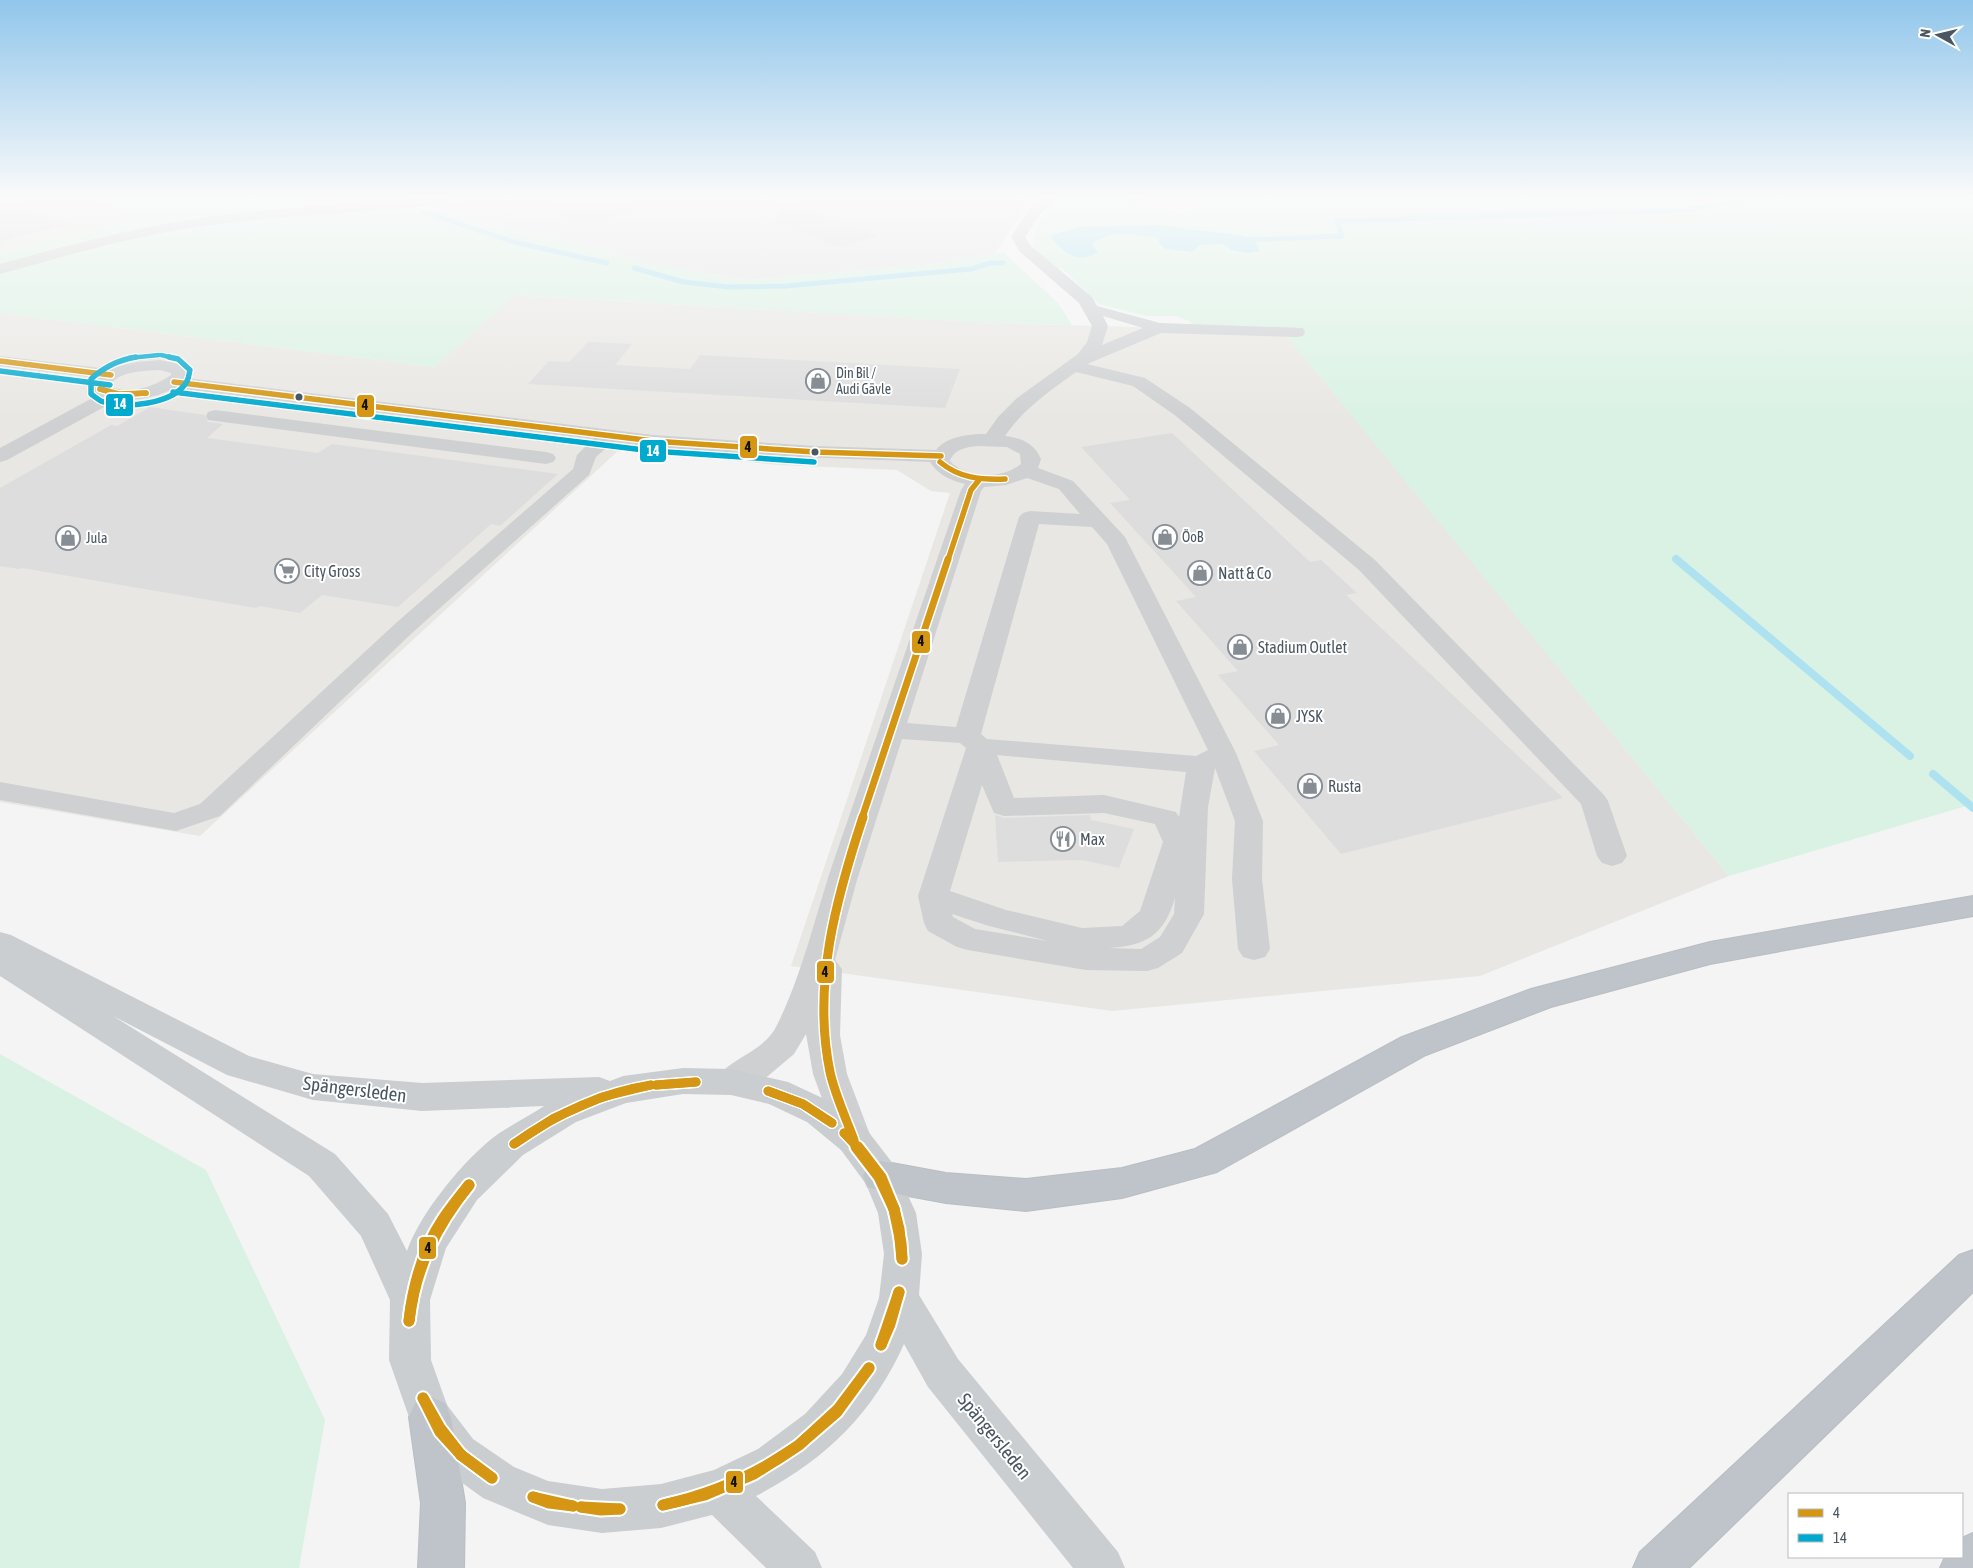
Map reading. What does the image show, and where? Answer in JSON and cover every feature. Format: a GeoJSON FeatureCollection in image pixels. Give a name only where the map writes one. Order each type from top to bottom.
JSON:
{"type":"FeatureCollection","features":[{"type":"Feature","properties":{"kind":"highway"},"geometry":{"type":"LineString","coordinates":[[882,1176],[946,1188],[1026,1195],[1122,1183],[1204,1161],[1414,1046],[1543,997],[1710,953],[1973,906]]}},
{"type":"Feature","properties":{"kind":"highway"},"geometry":{"type":"LineString","coordinates":[[1656,1568],[1973,1267]]}},
{"type":"Feature","properties":{"kind":"highway"},"geometry":{"type":"LineString","coordinates":[[430,1417],[443,1504],[441,1568]]}},
{"type":"Feature","properties":{"kind":"highway"},"geometry":{"type":"LineString","coordinates":[[1963,1568],[1973,1556]]}},
{"type":"Feature","properties":{"kind":"main road","name":"Spängersleden"},"geometry":{"type":"LineString","coordinates":[[0,943],[238,1066],[313,1088],[422,1097],[623,1090]]}},
{"type":"Feature","properties":{"kind":"main road"},"geometry":{"type":"LineString","coordinates":[[0,963],[19,972],[322,1165],[375,1225],[410,1300]]}},
{"type":"Feature","properties":{"kind":"main road"},"geometry":{"type":"LineString","coordinates":[[683,1081],[731,1082],[776,1092],[819,1112],[854,1140],[882,1176],[897,1213],[903,1254],[898,1298],[884,1343],[857,1388],[820,1429],[773,1464],[719,1491],[661,1506],[602,1510],[548,1502],[499,1483],[458,1454],[430,1417],[410,1360],[410,1300],[429,1242],[464,1190],[510,1145],[564,1112],[623,1090],[683,1081]]}},
{"type":"Feature","properties":{"kind":"main road","name":"Spängersleden"},"geometry":{"type":"LineString","coordinates":[[898,1298],[943,1373],[1102,1568]]}},
{"type":"Feature","properties":{"kind":"main road"},"geometry":{"type":"LineString","coordinates":[[719,1491],[799,1568]]}},
{"type":"Feature","properties":{"kind":"street"},"geometry":{"type":"LineString","coordinates":[[992,440],[1005,420],[1024,402],[1078,362],[1096,342],[1100,326],[1093,310],[1086,300],[1053,272]]}},
{"type":"Feature","properties":{"kind":"street"},"geometry":{"type":"LineString","coordinates":[[1093,310],[1103,311],[1159,328],[1297,332]]}},
{"type":"Feature","properties":{"kind":"street"},"geometry":{"type":"LineString","coordinates":[[1078,362],[1159,328]]}},
{"type":"Feature","properties":{"kind":"street"},"geometry":{"type":"LineString","coordinates":[[0,361],[111,375]]}},
{"type":"Feature","properties":{"kind":"street"},"geometry":{"type":"LineString","coordinates":[[1078,362],[1139,382],[1183,412],[1367,565],[1594,801],[1612,856]]}},
{"type":"Feature","properties":{"kind":"street"},"geometry":{"type":"LineString","coordinates":[[160,365],[177,369],[180,377],[174,382],[153,391],[114,394],[100,389],[100,384],[111,375],[134,367],[160,365]]}},
{"type":"Feature","properties":{"kind":"street"},"geometry":{"type":"LineString","coordinates":[[174,382],[653,441],[757,448],[941,456]]}},
{"type":"Feature","properties":{"kind":"street"},"geometry":{"type":"LineString","coordinates":[[0,456],[114,394]]}},
{"type":"Feature","properties":{"kind":"street"},"geometry":{"type":"LineString","coordinates":[[324,430],[361,405]]}},
{"type":"Feature","properties":{"kind":"street"},"geometry":{"type":"LineString","coordinates":[[215,416],[546,458]]}},
{"type":"Feature","properties":{"kind":"street"},"geometry":{"type":"LineString","coordinates":[[0,791],[176,822],[210,810],[404,628],[582,472],[587,455],[609,436]]}},
{"type":"Feature","properties":{"kind":"street"},"geometry":{"type":"LineString","coordinates":[[978,440],[992,440],[1016,444],[1030,454],[1031,466],[1025,471],[1005,479],[979,480],[952,474],[944,469],[940,462],[941,456],[954,445],[978,440]]}},
{"type":"Feature","properties":{"kind":"street"},"geometry":{"type":"LineString","coordinates":[[1025,471],[1066,485],[1117,542],[1212,759],[1249,821],[1247,879],[1254,949]]}},
{"type":"Feature","properties":{"kind":"street"},"geometry":{"type":"LineString","coordinates":[[854,1140],[830,1074],[823,1035],[823,994],[830,934],[842,880],[971,490],[979,480]]}},
{"type":"Feature","properties":{"kind":"street"},"geometry":{"type":"LineString","coordinates":[[1099,521],[1030,517],[934,896],[939,923],[968,939],[1086,959],[1148,960],[1171,945],[1189,914],[1194,807],[1212,759]]}},
{"type":"Feature","properties":{"kind":"street"},"geometry":{"type":"LineString","coordinates":[[893,730],[973,741],[1212,759]]}},
{"type":"Feature","properties":{"kind":"street"},"geometry":{"type":"LineString","coordinates":[[934,896],[1000,919],[1082,939],[1130,936],[1154,916],[1177,842],[1166,818],[1104,804],[1004,806],[973,741]]}},
{"type":"Feature","properties":{"kind":"street"},"geometry":{"type":"LineString","coordinates":[[731,1082],[762,1063],[789,1036],[830,934]]}},
{"type":"Feature","properties":{"kind":"shaded area"},"geometry":{"type":"Polygon","coordinates":[[[698,272],[839,272],[749,280],[698,272]]]}},
{"type":"Feature","properties":{"kind":"shaded area"},"geometry":{"type":"Polygon","coordinates":[[[514,295],[992,323],[1283,331],[1729,876],[1480,976],[1112,1011],[791,966],[950,493],[931,491],[897,470],[779,465],[619,450],[200,836],[0,802],[0,313],[435,367],[514,295]]]}},
{"type":"Feature","properties":{"kind":"green space"},"geometry":{"type":"Polygon","coordinates":[[[0,272],[700,272],[749,280],[839,272],[1025,272],[1057,302],[1072,325],[992,323],[515,295],[435,367],[0,313],[0,272]]]}},
{"type":"Feature","properties":{"kind":"green space"},"geometry":{"type":"Polygon","coordinates":[[[1066,272],[1973,272],[1973,804],[1729,876],[1283,332],[1198,329],[1189,321],[1176,316],[1147,316],[1099,304],[1066,272]]]}},
{"type":"Feature","properties":{"kind":"green space"},"geometry":{"type":"Polygon","coordinates":[[[0,1054],[206,1170],[325,1420],[299,1568],[0,1568],[0,1054]]]}},
{"type":"Feature","properties":{"kind":"building","name":"Din Bil / Audi Gävle"},"geometry":{"type":"Polygon","coordinates":[[[588,342],[632,344],[615,365],[690,369],[700,355],[960,369],[945,408],[528,384],[549,361],[569,362],[588,342]]]}},
{"type":"Feature","properties":{"kind":"building"},"geometry":{"type":"Polygon","coordinates":[[[150,407],[205,415],[208,422],[223,424],[207,438],[318,453],[332,444],[558,474],[500,526],[491,524],[398,607],[322,595],[300,613],[259,606],[256,608],[22,568],[0,566],[0,488],[111,425],[117,426],[150,407]]]}},
{"type":"Feature","properties":{"kind":"building"},"geometry":{"type":"Polygon","coordinates":[[[1172,433],[1310,562],[1321,560],[1357,593],[1346,595],[1563,798],[1341,854],[1254,751],[1279,745],[1218,675],[1238,671],[1176,601],[1196,597],[1110,503],[1130,500],[1081,447],[1172,433]]]}},
{"type":"Feature","properties":{"kind":"building","name":"Max"},"geometry":{"type":"Polygon","coordinates":[[[995,815],[1004,818],[1090,815],[1091,820],[1134,829],[1119,868],[1082,860],[998,862],[995,815]]]}},
{"type":"Feature","properties":{"kind":"waterway"},"geometry":{"type":"LineString","coordinates":[[649,272],[684,282],[728,287],[786,286],[936,272]]}},
{"type":"Feature","properties":{"kind":"waterway"},"geometry":{"type":"LineString","coordinates":[[1678,560],[1676,559],[1910,756]]}},
{"type":"Feature","properties":{"kind":"waterway"},"geometry":{"type":"LineString","coordinates":[[1933,774],[1973,808]]}},
{"type":"Feature","properties":{"kind":"transit line","name":"14"},"geometry":{"type":"LineString","coordinates":[[159,355],[131,358],[105,367],[91,379],[91,394],[101,401],[131,405],[149,403],[178,391],[187,382],[190,370],[178,359],[161,355]]}},
{"type":"Feature","properties":{"kind":"transit line","name":"4"},"geometry":{"type":"LineString","coordinates":[[0,361],[111,375]]}},
{"type":"Feature","properties":{"kind":"transit line","name":"14"},"geometry":{"type":"LineString","coordinates":[[0,371],[110,385]]}},
{"type":"Feature","properties":{"kind":"transit line","name":"4"},"geometry":{"type":"LineString","coordinates":[[174,382],[653,441],[815,452],[941,456]]}},
{"type":"Feature","properties":{"kind":"transit line","name":"4"},"geometry":{"type":"LineString","coordinates":[[100,389],[119,394],[146,393]]}},
{"type":"Feature","properties":{"kind":"transit line","name":"4"},"geometry":{"type":"LineString","coordinates":[[100,389],[119,395],[146,393]]}},
{"type":"Feature","properties":{"kind":"transit line","name":"14"},"geometry":{"type":"LineString","coordinates":[[173,392],[652,451],[814,462]]}},
{"type":"Feature","properties":{"kind":"transit line","name":"4"},"geometry":{"type":"LineString","coordinates":[[940,462],[954,472],[970,478],[987,480],[1005,479]]}},
{"type":"Feature","properties":{"kind":"transit line","name":"4"},"geometry":{"type":"LineString","coordinates":[[854,1140],[835,1089],[826,1048],[824,1023],[825,975],[832,927],[842,880],[971,490],[979,480]]}},
{"type":"Feature","properties":{"kind":"transit line","name":"4"},"geometry":{"type":"LineString","coordinates":[[656,1085],[696,1082]]}},
{"type":"Feature","properties":{"kind":"transit line","name":"4"},"geometry":{"type":"LineString","coordinates":[[656,1085],[696,1082]]}},
{"type":"Feature","properties":{"kind":"transit line","name":"4"},"geometry":{"type":"LineString","coordinates":[[514,1144],[545,1123],[596,1098],[651,1085]]}},
{"type":"Feature","properties":{"kind":"transit line","name":"4"},"geometry":{"type":"LineString","coordinates":[[514,1144],[554,1118],[602,1097],[651,1085]]}},
{"type":"Feature","properties":{"kind":"transit line","name":"4"},"geometry":{"type":"LineString","coordinates":[[768,1091],[803,1104],[832,1123]]}},
{"type":"Feature","properties":{"kind":"transit line","name":"4"},"geometry":{"type":"LineString","coordinates":[[768,1091],[803,1104],[832,1123]]}},
{"type":"Feature","properties":{"kind":"transit line","name":"4"},"geometry":{"type":"LineString","coordinates":[[844,1133],[875,1167],[886,1187],[894,1209]]}},
{"type":"Feature","properties":{"kind":"transit line","name":"4"},"geometry":{"type":"LineString","coordinates":[[844,1133],[873,1168],[894,1209]]}},
{"type":"Feature","properties":{"kind":"transit line","name":"4"},"geometry":{"type":"LineString","coordinates":[[409,1321],[415,1284],[427,1248],[446,1216],[469,1185]]}},
{"type":"Feature","properties":{"kind":"transit line","name":"4"},"geometry":{"type":"LineString","coordinates":[[409,1321],[416,1282],[436,1230],[469,1185]]}},
{"type":"Feature","properties":{"kind":"transit line","name":"4"},"geometry":{"type":"LineString","coordinates":[[894,1209],[899,1229],[902,1259]]}},
{"type":"Feature","properties":{"kind":"transit line","name":"4"},"geometry":{"type":"LineString","coordinates":[[894,1209],[901,1243],[902,1259]]}},
{"type":"Feature","properties":{"kind":"transit line","name":"4"},"geometry":{"type":"LineString","coordinates":[[881,1345],[899,1292]]}},
{"type":"Feature","properties":{"kind":"transit line","name":"4"},"geometry":{"type":"LineString","coordinates":[[881,1345],[890,1324],[899,1292]]}},
{"type":"Feature","properties":{"kind":"transit line","name":"4"},"geometry":{"type":"LineString","coordinates":[[800,1444],[838,1409],[869,1368]]}},
{"type":"Feature","properties":{"kind":"transit line","name":"4"},"geometry":{"type":"LineString","coordinates":[[800,1444],[837,1412],[869,1368]]}},
{"type":"Feature","properties":{"kind":"transit line","name":"4"},"geometry":{"type":"LineString","coordinates":[[423,1398],[440,1428],[461,1455]]}},
{"type":"Feature","properties":{"kind":"transit line","name":"4"},"geometry":{"type":"LineString","coordinates":[[423,1398],[440,1432],[461,1455]]}},
{"type":"Feature","properties":{"kind":"transit line","name":"4"},"geometry":{"type":"LineString","coordinates":[[663,1505],[705,1495],[754,1474],[799,1445]]}},
{"type":"Feature","properties":{"kind":"transit line","name":"4"},"geometry":{"type":"LineString","coordinates":[[663,1505],[700,1496],[734,1483],[767,1466],[799,1445]]}},
{"type":"Feature","properties":{"kind":"transit line","name":"4"},"geometry":{"type":"LineString","coordinates":[[461,1455],[492,1478]]}},
{"type":"Feature","properties":{"kind":"transit line","name":"4"},"geometry":{"type":"LineString","coordinates":[[461,1455],[492,1478]]}},
{"type":"Feature","properties":{"kind":"transit line","name":"4"},"geometry":{"type":"LineString","coordinates":[[533,1497],[573,1506]]}},
{"type":"Feature","properties":{"kind":"transit line","name":"4"},"geometry":{"type":"LineString","coordinates":[[533,1497],[549,1503],[573,1506]]}},
{"type":"Feature","properties":{"kind":"transit line","name":"4"},"geometry":{"type":"LineString","coordinates":[[581,1507],[620,1509]]}},
{"type":"Feature","properties":{"kind":"transit line","name":"4"},"geometry":{"type":"LineString","coordinates":[[581,1507],[601,1510],[620,1509]]}},
{"type":"Feature","properties":{"kind":"place","name":"Din Bil / Audi Gävle"},"geometry":{"type":"Point","coordinates":[818,381]}},
{"type":"Feature","properties":{"kind":"place","name":"ÖoB"},"geometry":{"type":"Point","coordinates":[1165,537]}},
{"type":"Feature","properties":{"kind":"place","name":"Jula"},"geometry":{"type":"Point","coordinates":[68,538]}},
{"type":"Feature","properties":{"kind":"place","name":"City Gross"},"geometry":{"type":"Point","coordinates":[287,571]}},
{"type":"Feature","properties":{"kind":"place","name":"Natt & Co"},"geometry":{"type":"Point","coordinates":[1200,573]}},
{"type":"Feature","properties":{"kind":"place","name":"Stadium Outlet"},"geometry":{"type":"Point","coordinates":[1240,647]}},
{"type":"Feature","properties":{"kind":"place","name":"JYSK"},"geometry":{"type":"Point","coordinates":[1278,716]}},
{"type":"Feature","properties":{"kind":"place","name":"Rusta"},"geometry":{"type":"Point","coordinates":[1310,786]}},
{"type":"Feature","properties":{"kind":"place","name":"Max"},"geometry":{"type":"Point","coordinates":[1063,839]}}]}
